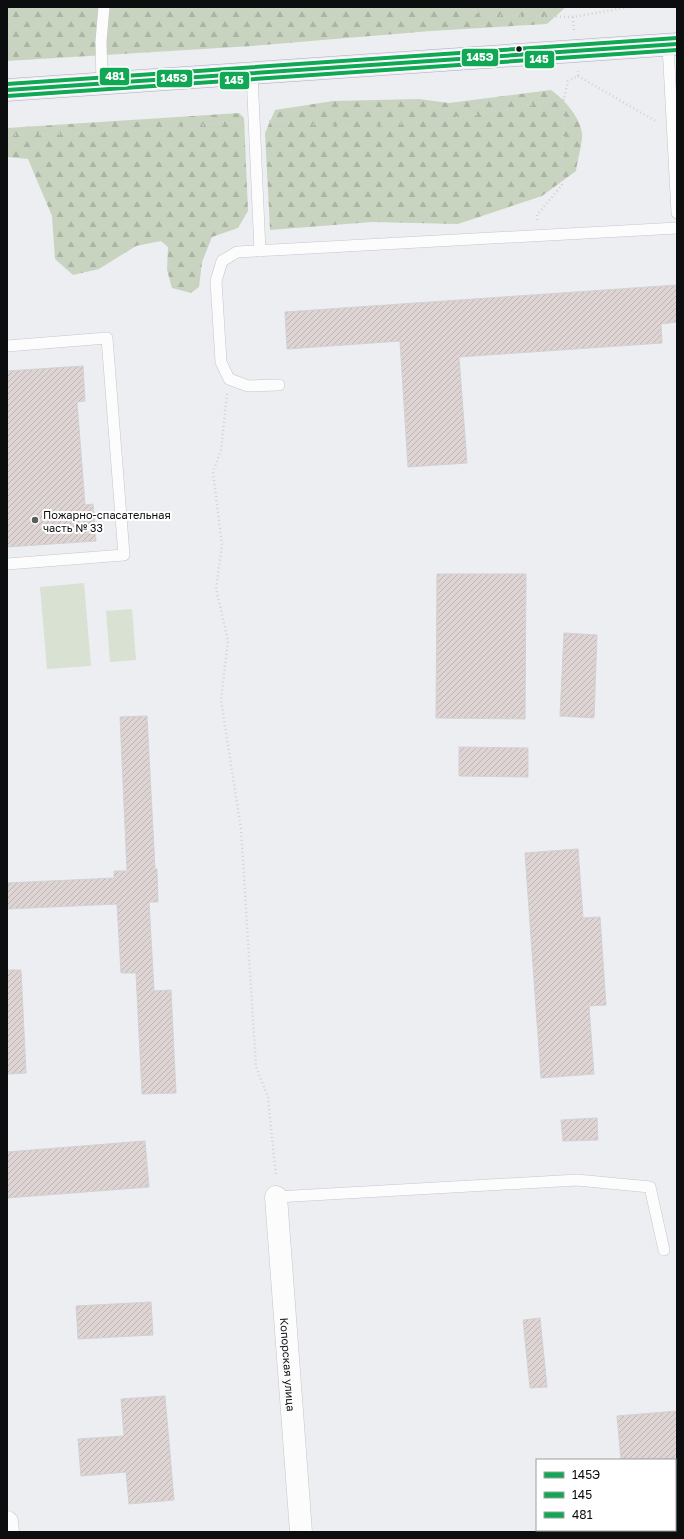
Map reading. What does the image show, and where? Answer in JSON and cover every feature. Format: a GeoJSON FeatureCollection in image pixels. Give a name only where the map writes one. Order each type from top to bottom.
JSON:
{"type":"FeatureCollection","features":[{"type":"Feature","properties":{"kind":"main road"},"geometry":{"type":"LineString","coordinates":[[7,90],[672,44]]}},
{"type":"Feature","properties":{"kind":"street","name":"Копорская улица"},"geometry":{"type":"LineString","coordinates":[[276,1197],[302,1532]]}},
{"type":"Feature","properties":{"kind":"street"},"geometry":{"type":"LineString","coordinates":[[7,1522],[8,1532]]}},
{"type":"Feature","properties":{"kind":"lane"},"geometry":{"type":"LineString","coordinates":[[102,84],[101,41],[104,7]]}},
{"type":"Feature","properties":{"kind":"lane"},"geometry":{"type":"LineString","coordinates":[[672,44],[673,132],[677,213]]}},
{"type":"Feature","properties":{"kind":"lane"},"geometry":{"type":"LineString","coordinates":[[252,74],[260,251]]}},
{"type":"Feature","properties":{"kind":"lane"},"geometry":{"type":"LineString","coordinates":[[279,384],[248,386],[229,380],[221,362],[216,281],[222,261],[237,252],[677,228]]}},
{"type":"Feature","properties":{"kind":"lane"},"geometry":{"type":"LineString","coordinates":[[7,346],[107,338],[124,555],[7,564]]}},
{"type":"Feature","properties":{"kind":"lane"},"geometry":{"type":"LineString","coordinates":[[276,1197],[577,1180],[650,1187],[664,1250]]}},
{"type":"Feature","properties":{"kind":"path"},"geometry":{"type":"LineString","coordinates":[[471,7],[480,15],[573,18],[629,7]]}},
{"type":"Feature","properties":{"kind":"path"},"geometry":{"type":"LineString","coordinates":[[573,18],[575,33]]}},
{"type":"Feature","properties":{"kind":"path"},"geometry":{"type":"LineString","coordinates":[[578,70],[578,76]]}},
{"type":"Feature","properties":{"kind":"path"},"geometry":{"type":"LineString","coordinates":[[578,76],[673,132]]}},
{"type":"Feature","properties":{"kind":"path"},"geometry":{"type":"LineString","coordinates":[[538,235],[537,214],[562,185],[564,99],[568,81],[578,76]]}},
{"type":"Feature","properties":{"kind":"path"},"geometry":{"type":"LineString","coordinates":[[262,121],[357,128],[461,117],[564,99]]}},
{"type":"Feature","properties":{"kind":"path"},"geometry":{"type":"LineString","coordinates":[[7,135],[92,133],[247,122]]}},
{"type":"Feature","properties":{"kind":"path"},"geometry":{"type":"LineString","coordinates":[[229,380],[221,450],[212,472],[222,545],[216,589],[228,640],[221,700],[241,829],[256,1067],[268,1097],[276,1169],[276,1197]]}},
{"type":"Feature","properties":{"kind":"green space"},"geometry":{"type":"Polygon","coordinates":[[[7,7],[566,7],[547,24],[431,31],[252,46],[7,61],[7,7]]]}},
{"type":"Feature","properties":{"kind":"green space"},"geometry":{"type":"Polygon","coordinates":[[[551,90],[566,103],[575,115],[581,127],[582,137],[576,171],[542,196],[458,224],[372,222],[270,230],[265,133],[275,110],[333,101],[419,99],[449,103],[551,90]]]}},
{"type":"Feature","properties":{"kind":"green space"},"geometry":{"type":"Polygon","coordinates":[[[239,113],[244,118],[248,211],[238,228],[212,237],[202,262],[199,287],[191,293],[172,288],[167,270],[168,247],[161,241],[136,246],[99,269],[73,275],[55,259],[52,216],[28,159],[7,157],[7,128],[239,113]]]}},
{"type":"Feature","properties":{"kind":"green space"},"geometry":{"type":"Polygon","coordinates":[[[84,583],[91,666],[47,669],[40,587],[84,583]]]}},
{"type":"Feature","properties":{"kind":"green space"},"geometry":{"type":"Polygon","coordinates":[[[132,609],[136,660],[110,662],[106,611],[132,609]]]}},
{"type":"Feature","properties":{"kind":"building"},"geometry":{"type":"Polygon","coordinates":[[[677,285],[677,322],[661,324],[662,343],[459,357],[467,463],[408,467],[400,341],[287,349],[285,312],[677,285]]]}},
{"type":"Feature","properties":{"kind":"building"},"geometry":{"type":"Polygon","coordinates":[[[83,366],[85,401],[77,402],[85,505],[93,504],[96,541],[7,547],[7,371],[83,366]]]}},
{"type":"Feature","properties":{"kind":"building"},"geometry":{"type":"Polygon","coordinates":[[[437,574],[526,574],[525,719],[436,718],[437,574]]]}},
{"type":"Feature","properties":{"kind":"building"},"geometry":{"type":"Polygon","coordinates":[[[564,633],[597,635],[594,718],[560,716],[564,633]]]}},
{"type":"Feature","properties":{"kind":"building"},"geometry":{"type":"Polygon","coordinates":[[[147,716],[158,902],[149,902],[154,991],[171,990],[176,1093],[142,1094],[136,973],[121,973],[117,904],[7,909],[7,883],[114,878],[114,871],[127,871],[120,717],[147,716]]]}},
{"type":"Feature","properties":{"kind":"building"},"geometry":{"type":"Polygon","coordinates":[[[459,747],[528,748],[528,777],[459,776],[459,747]]]}},
{"type":"Feature","properties":{"kind":"building"},"geometry":{"type":"Polygon","coordinates":[[[578,849],[583,918],[600,917],[606,1005],[589,1006],[594,1074],[541,1078],[525,853],[578,849]]]}},
{"type":"Feature","properties":{"kind":"building"},"geometry":{"type":"Polygon","coordinates":[[[7,970],[21,970],[26,1073],[7,1074],[7,970]]]}},
{"type":"Feature","properties":{"kind":"building"},"geometry":{"type":"Polygon","coordinates":[[[597,1118],[598,1140],[563,1141],[561,1120],[597,1118]]]}},
{"type":"Feature","properties":{"kind":"building"},"geometry":{"type":"Polygon","coordinates":[[[145,1141],[149,1187],[7,1198],[7,1152],[145,1141]]]}},
{"type":"Feature","properties":{"kind":"building"},"geometry":{"type":"Polygon","coordinates":[[[151,1302],[153,1335],[78,1339],[76,1306],[151,1302]]]}},
{"type":"Feature","properties":{"kind":"building"},"geometry":{"type":"Polygon","coordinates":[[[540,1318],[547,1387],[530,1388],[523,1320],[540,1318]]]}},
{"type":"Feature","properties":{"kind":"building"},"geometry":{"type":"Polygon","coordinates":[[[165,1396],[174,1500],[129,1504],[126,1472],[81,1476],[78,1439],[124,1436],[121,1399],[165,1396]]]}},
{"type":"Feature","properties":{"kind":"building"},"geometry":{"type":"Polygon","coordinates":[[[677,1411],[677,1460],[621,1459],[617,1416],[677,1411]]]}},
{"type":"Feature","properties":{"kind":"transit line","name":"481"},"geometry":{"type":"LineString","coordinates":[[7,84],[677,38]]}},
{"type":"Feature","properties":{"kind":"transit line","name":"145Э"},"geometry":{"type":"LineString","coordinates":[[7,90],[677,44]]}},
{"type":"Feature","properties":{"kind":"transit line","name":"145"},"geometry":{"type":"LineString","coordinates":[[7,96],[677,50]]}},
{"type":"Feature","properties":{"kind":"place","name":"Пожарно-спасательная часть № 33"},"geometry":{"type":"Point","coordinates":[35,520]}}]}
